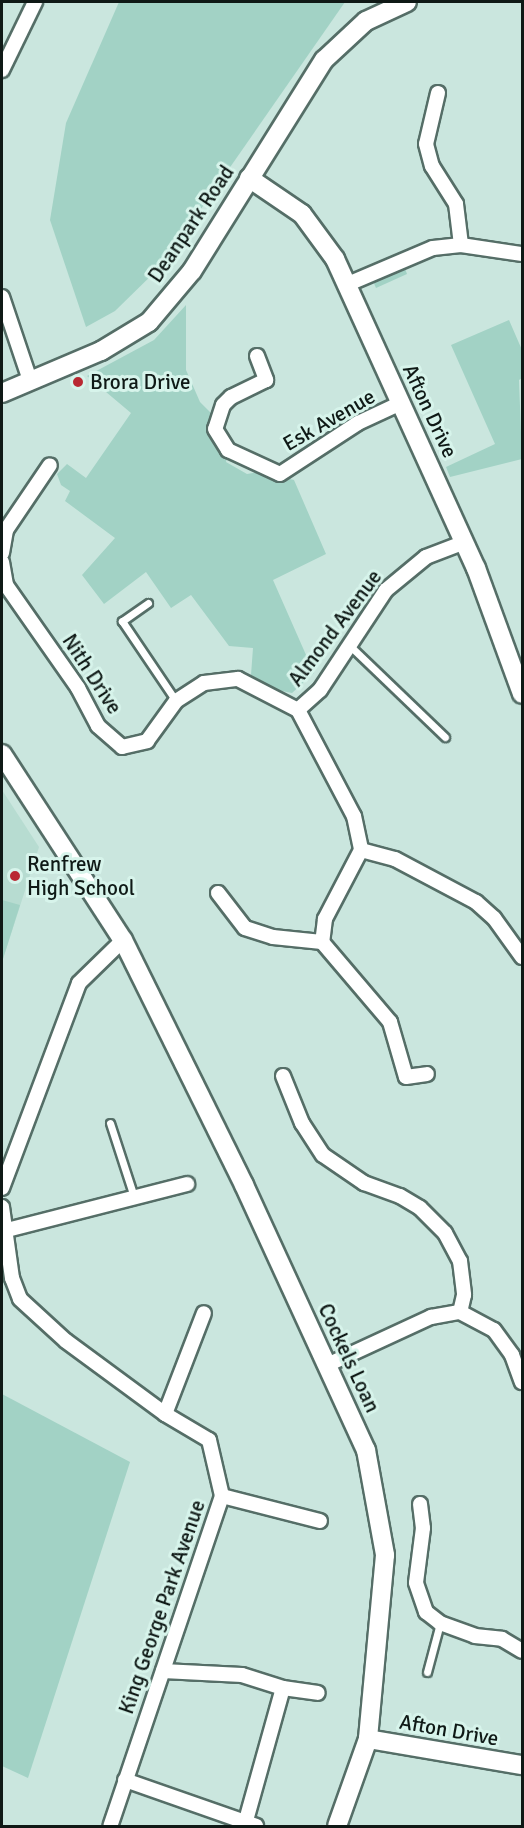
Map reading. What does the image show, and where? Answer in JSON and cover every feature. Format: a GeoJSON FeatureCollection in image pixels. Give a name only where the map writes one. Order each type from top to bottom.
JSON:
{"type":"FeatureCollection","features":[{"type":"Feature","properties":{"kind":"street"},"geometry":{"type":"LineString","coordinates":[[2,70],[35,2]]}},
{"type":"Feature","properties":{"kind":"street","name":"Deanpark Road"},"geometry":{"type":"LineString","coordinates":[[366,21],[375,2]]}},
{"type":"Feature","properties":{"kind":"street","name":"Deanpark Road"},"geometry":{"type":"LineString","coordinates":[[2,393],[101,351],[149,322],[192,271],[324,60],[366,21],[407,2]]}},
{"type":"Feature","properties":{"kind":"street"},"geometry":{"type":"LineString","coordinates":[[438,93],[426,144],[432,166],[456,204],[461,245]]}},
{"type":"Feature","properties":{"kind":"street","name":"Afton Drive"},"geometry":{"type":"LineString","coordinates":[[249,178],[308,221],[321,235],[348,284],[514,655],[522,694]]}},
{"type":"Feature","properties":{"kind":"street"},"geometry":{"type":"LineString","coordinates":[[348,284],[423,251],[461,245],[522,254]]}},
{"type":"Feature","properties":{"kind":"street"},"geometry":{"type":"LineString","coordinates":[[2,297],[30,380]]}},
{"type":"Feature","properties":{"kind":"street","name":"Esk Avenue"},"geometry":{"type":"LineString","coordinates":[[257,356],[266,380],[231,397],[223,405],[216,429],[228,450],[280,474],[358,423],[401,403]]}},
{"type":"Feature","properties":{"kind":"street"},"geometry":{"type":"LineString","coordinates":[[2,553],[6,530],[50,465]]}},
{"type":"Feature","properties":{"kind":"street","name":"Almond Avenue"},"geometry":{"type":"LineString","coordinates":[[361,850],[354,816],[298,710],[320,690],[386,590],[426,557],[465,542]]}},
{"type":"Feature","properties":{"kind":"street","name":"Nith Drive"},"geometry":{"type":"LineString","coordinates":[[2,562],[6,585],[78,688],[98,726],[122,747],[147,741],[176,701],[204,683],[238,680],[298,710]]}},
{"type":"Feature","properties":{"kind":"street"},"geometry":{"type":"LineString","coordinates":[[2,754],[123,940],[79,983],[2,1188]]}},
{"type":"Feature","properties":{"kind":"street"},"geometry":{"type":"LineString","coordinates":[[322,942],[325,919],[361,850],[395,859],[476,902],[494,918],[522,957]]}},
{"type":"Feature","properties":{"kind":"street"},"geometry":{"type":"LineString","coordinates":[[218,893],[245,928],[273,937],[322,942],[390,1022],[406,1077],[427,1074]]}},
{"type":"Feature","properties":{"kind":"street","name":"Cockels Loan"},"geometry":{"type":"LineString","coordinates":[[123,940],[244,1185],[366,1450],[385,1555],[368,1739],[337,1827]]}},
{"type":"Feature","properties":{"kind":"street"},"geometry":{"type":"LineString","coordinates":[[283,1076],[302,1123],[323,1155],[364,1183],[400,1196],[420,1208],[445,1233],[460,1261],[464,1295],[460,1312]]}},
{"type":"Feature","properties":{"kind":"street"},"geometry":{"type":"LineString","coordinates":[[7,1230],[187,1184]]}},
{"type":"Feature","properties":{"kind":"street","name":"King George Park Avenue"},"geometry":{"type":"LineString","coordinates":[[2,1207],[12,1278],[20,1299],[66,1341],[165,1414],[209,1440],[222,1496],[110,1827]]}},
{"type":"Feature","properties":{"kind":"street"},"geometry":{"type":"LineString","coordinates":[[2,1288],[12,1278]]}},
{"type":"Feature","properties":{"kind":"street"},"geometry":{"type":"LineString","coordinates":[[327,1365],[431,1317],[460,1312],[482,1322],[505,1342],[522,1382]]}},
{"type":"Feature","properties":{"kind":"street"},"geometry":{"type":"LineString","coordinates":[[165,1414],[204,1313]]}},
{"type":"Feature","properties":{"kind":"street"},"geometry":{"type":"LineString","coordinates":[[222,1496],[320,1521]]}},
{"type":"Feature","properties":{"kind":"street"},"geometry":{"type":"LineString","coordinates":[[420,1504],[423,1528],[418,1596],[426,1612],[440,1623],[475,1635],[502,1638],[522,1651]]}},
{"type":"Feature","properties":{"kind":"street"},"geometry":{"type":"LineString","coordinates":[[163,1671],[242,1674],[283,1688],[318,1693]]}},
{"type":"Feature","properties":{"kind":"street"},"geometry":{"type":"LineString","coordinates":[[125,1780],[251,1825],[283,1688]]}},
{"type":"Feature","properties":{"kind":"street","name":"Afton Drive"},"geometry":{"type":"LineString","coordinates":[[368,1739],[522,1760]]}},
{"type":"Feature","properties":{"kind":"lane"},"geometry":{"type":"LineString","coordinates":[[148,603],[122,621],[176,701]]}},
{"type":"Feature","properties":{"kind":"lane"},"geometry":{"type":"LineString","coordinates":[[349,645],[445,737]]}},
{"type":"Feature","properties":{"kind":"lane"},"geometry":{"type":"LineString","coordinates":[[110,1123],[134,1197]]}},
{"type":"Feature","properties":{"kind":"lane"},"geometry":{"type":"LineString","coordinates":[[427,1672],[440,1623]]}},
{"type":"Feature","properties":{"kind":"shaded area"},"geometry":{"type":"Polygon","coordinates":[[[119,2],[345,2],[162,265],[115,311],[86,327],[50,220],[66,123],[119,2]]]}},
{"type":"Feature","properties":{"kind":"shaded area"},"geometry":{"type":"Polygon","coordinates":[[[404,266],[407,274],[376,288],[373,281],[404,266]]]}},
{"type":"Feature","properties":{"kind":"shaded area"},"geometry":{"type":"Polygon","coordinates":[[[186,305],[186,370],[200,402],[211,413],[214,431],[228,454],[226,462],[247,474],[260,472],[294,480],[326,554],[273,580],[314,673],[292,693],[277,690],[251,675],[253,648],[229,646],[191,595],[171,608],[146,572],[104,604],[82,575],[115,538],[65,501],[70,491],[61,485],[57,474],[67,464],[86,478],[131,413],[87,376],[154,340],[186,305]]]}},
{"type":"Feature","properties":{"kind":"shaded area"},"geometry":{"type":"Polygon","coordinates":[[[509,320],[522,350],[522,378],[519,380],[522,459],[450,477],[446,467],[495,444],[451,345],[509,320]]]}},
{"type":"Feature","properties":{"kind":"shaded area","name":"Renfrew High School"},"geometry":{"type":"Polygon","coordinates":[[[2,790],[39,847],[2,962],[2,790]]]}},
{"type":"Feature","properties":{"kind":"shaded area"},"geometry":{"type":"Polygon","coordinates":[[[2,900],[20,905],[2,962],[2,900]]]}},
{"type":"Feature","properties":{"kind":"shaded area"},"geometry":{"type":"Polygon","coordinates":[[[2,1394],[130,1462],[28,1778],[2,1766],[2,1394]]]}},
{"type":"Feature","properties":{"kind":"place","name":"Brora Drive"},"geometry":{"type":"Point","coordinates":[78,382]}},
{"type":"Feature","properties":{"kind":"place","name":"Renfrew High School"},"geometry":{"type":"Point","coordinates":[15,876]}}]}
